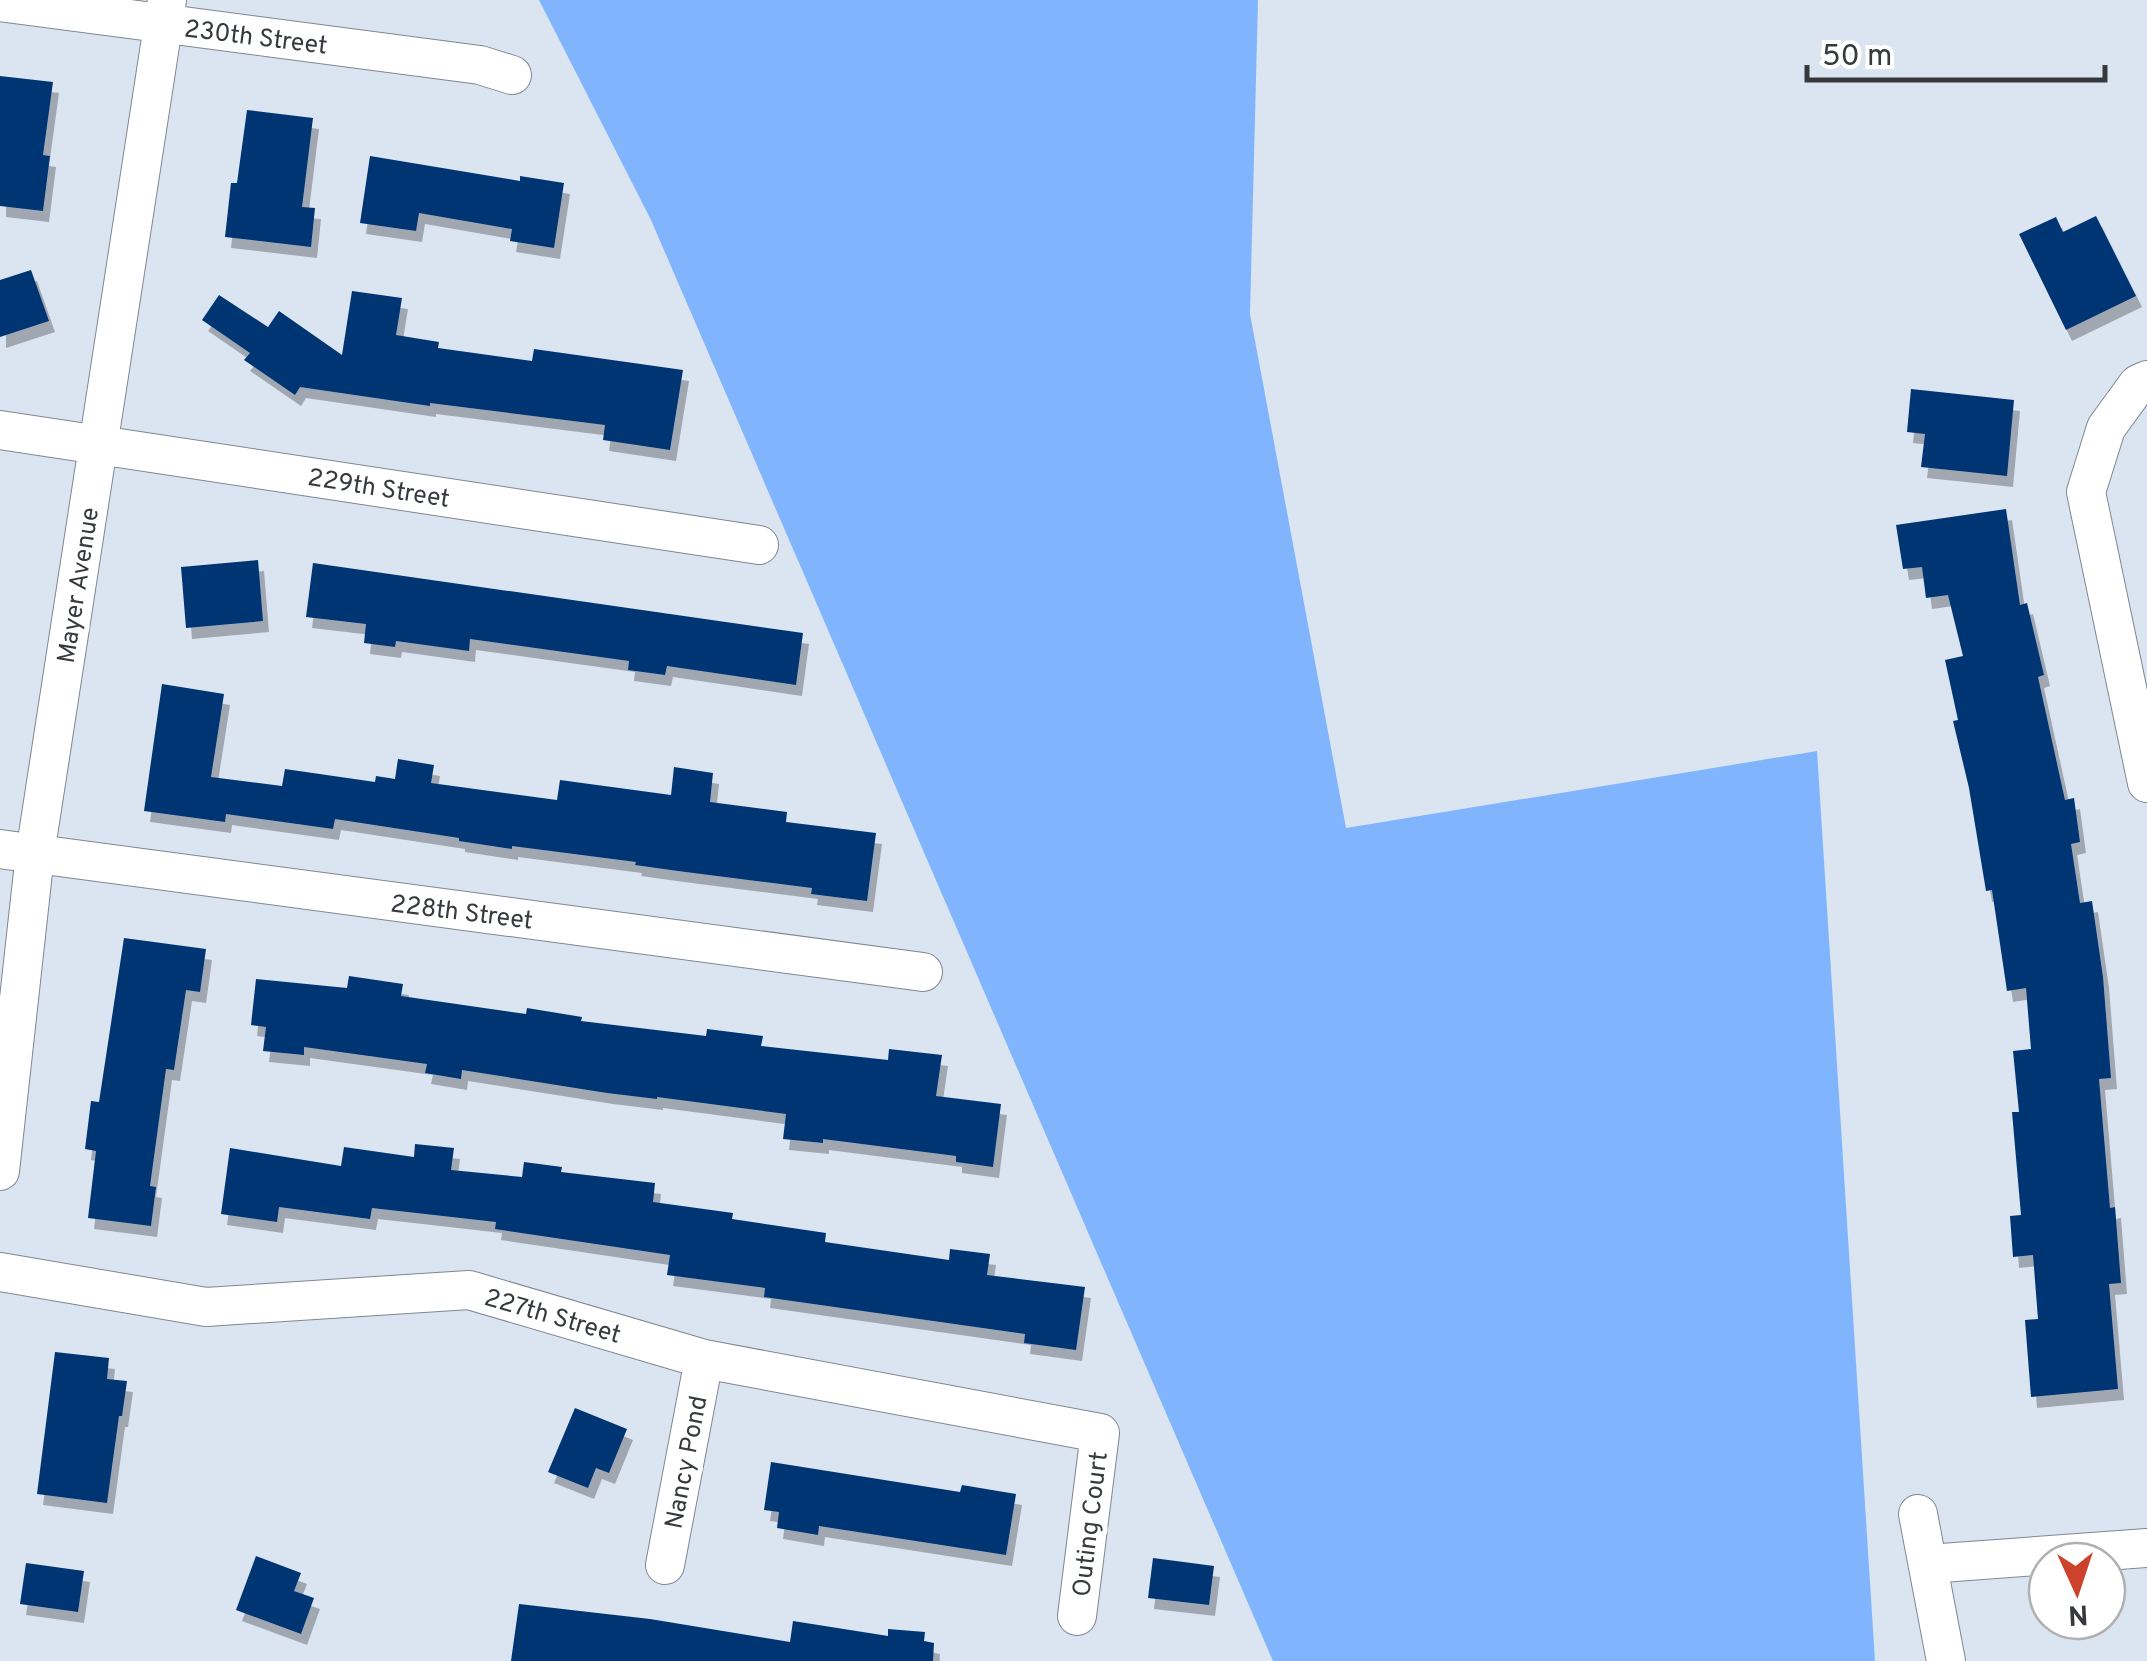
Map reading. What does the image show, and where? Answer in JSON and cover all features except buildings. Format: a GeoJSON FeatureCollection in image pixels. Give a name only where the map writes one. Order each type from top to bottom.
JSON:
{"type":"FeatureCollection","features":[{"type":"Feature","properties":{"kind":"street","name":"230th Street"},"geometry":{"type":"LineString","coordinates":[[0,2],[165,12],[480,65],[512,75]]}},
{"type":"Feature","properties":{"kind":"street","name":"Mayer Avenue"},"geometry":{"type":"LineString","coordinates":[[0,1171],[17,852],[98,443],[165,12]]}},
{"type":"Feature","properties":{"kind":"street"},"geometry":{"type":"LineString","coordinates":[[2147,380],[2138,384],[2106,428],[2086,492],[2147,783]]}},
{"type":"Feature","properties":{"kind":"street","name":"229th Street"},"geometry":{"type":"LineString","coordinates":[[0,430],[758,545]]}},
{"type":"Feature","properties":{"kind":"street","name":"228th Street"},"geometry":{"type":"LineString","coordinates":[[17,852],[924,972]]}},
{"type":"Feature","properties":{"kind":"street","name":"227th Street"},"geometry":{"type":"LineString","coordinates":[[0,1272],[206,1307],[469,1290],[704,1359],[1100,1433]]}},
{"type":"Feature","properties":{"kind":"street","name":"Nancy Pond"},"geometry":{"type":"LineString","coordinates":[[665,1565],[704,1359]]}},
{"type":"Feature","properties":{"kind":"street","name":"Outing Court"},"geometry":{"type":"LineString","coordinates":[[1076,1616],[1100,1433]]}},
{"type":"Feature","properties":{"kind":"street"},"geometry":{"type":"LineString","coordinates":[[1918,1514],[1946,1661]]}},
{"type":"Feature","properties":{"kind":"street"},"geometry":{"type":"LineString","coordinates":[[1928,1564],[2147,1548]]}},
{"type":"Feature","properties":{"kind":"shaded area"},"geometry":{"type":"Polygon","coordinates":[[[539,0],[1258,0],[1250,314],[1346,828],[1817,751],[1875,1661],[1273,1661],[651,220],[539,0]]]}}]}
